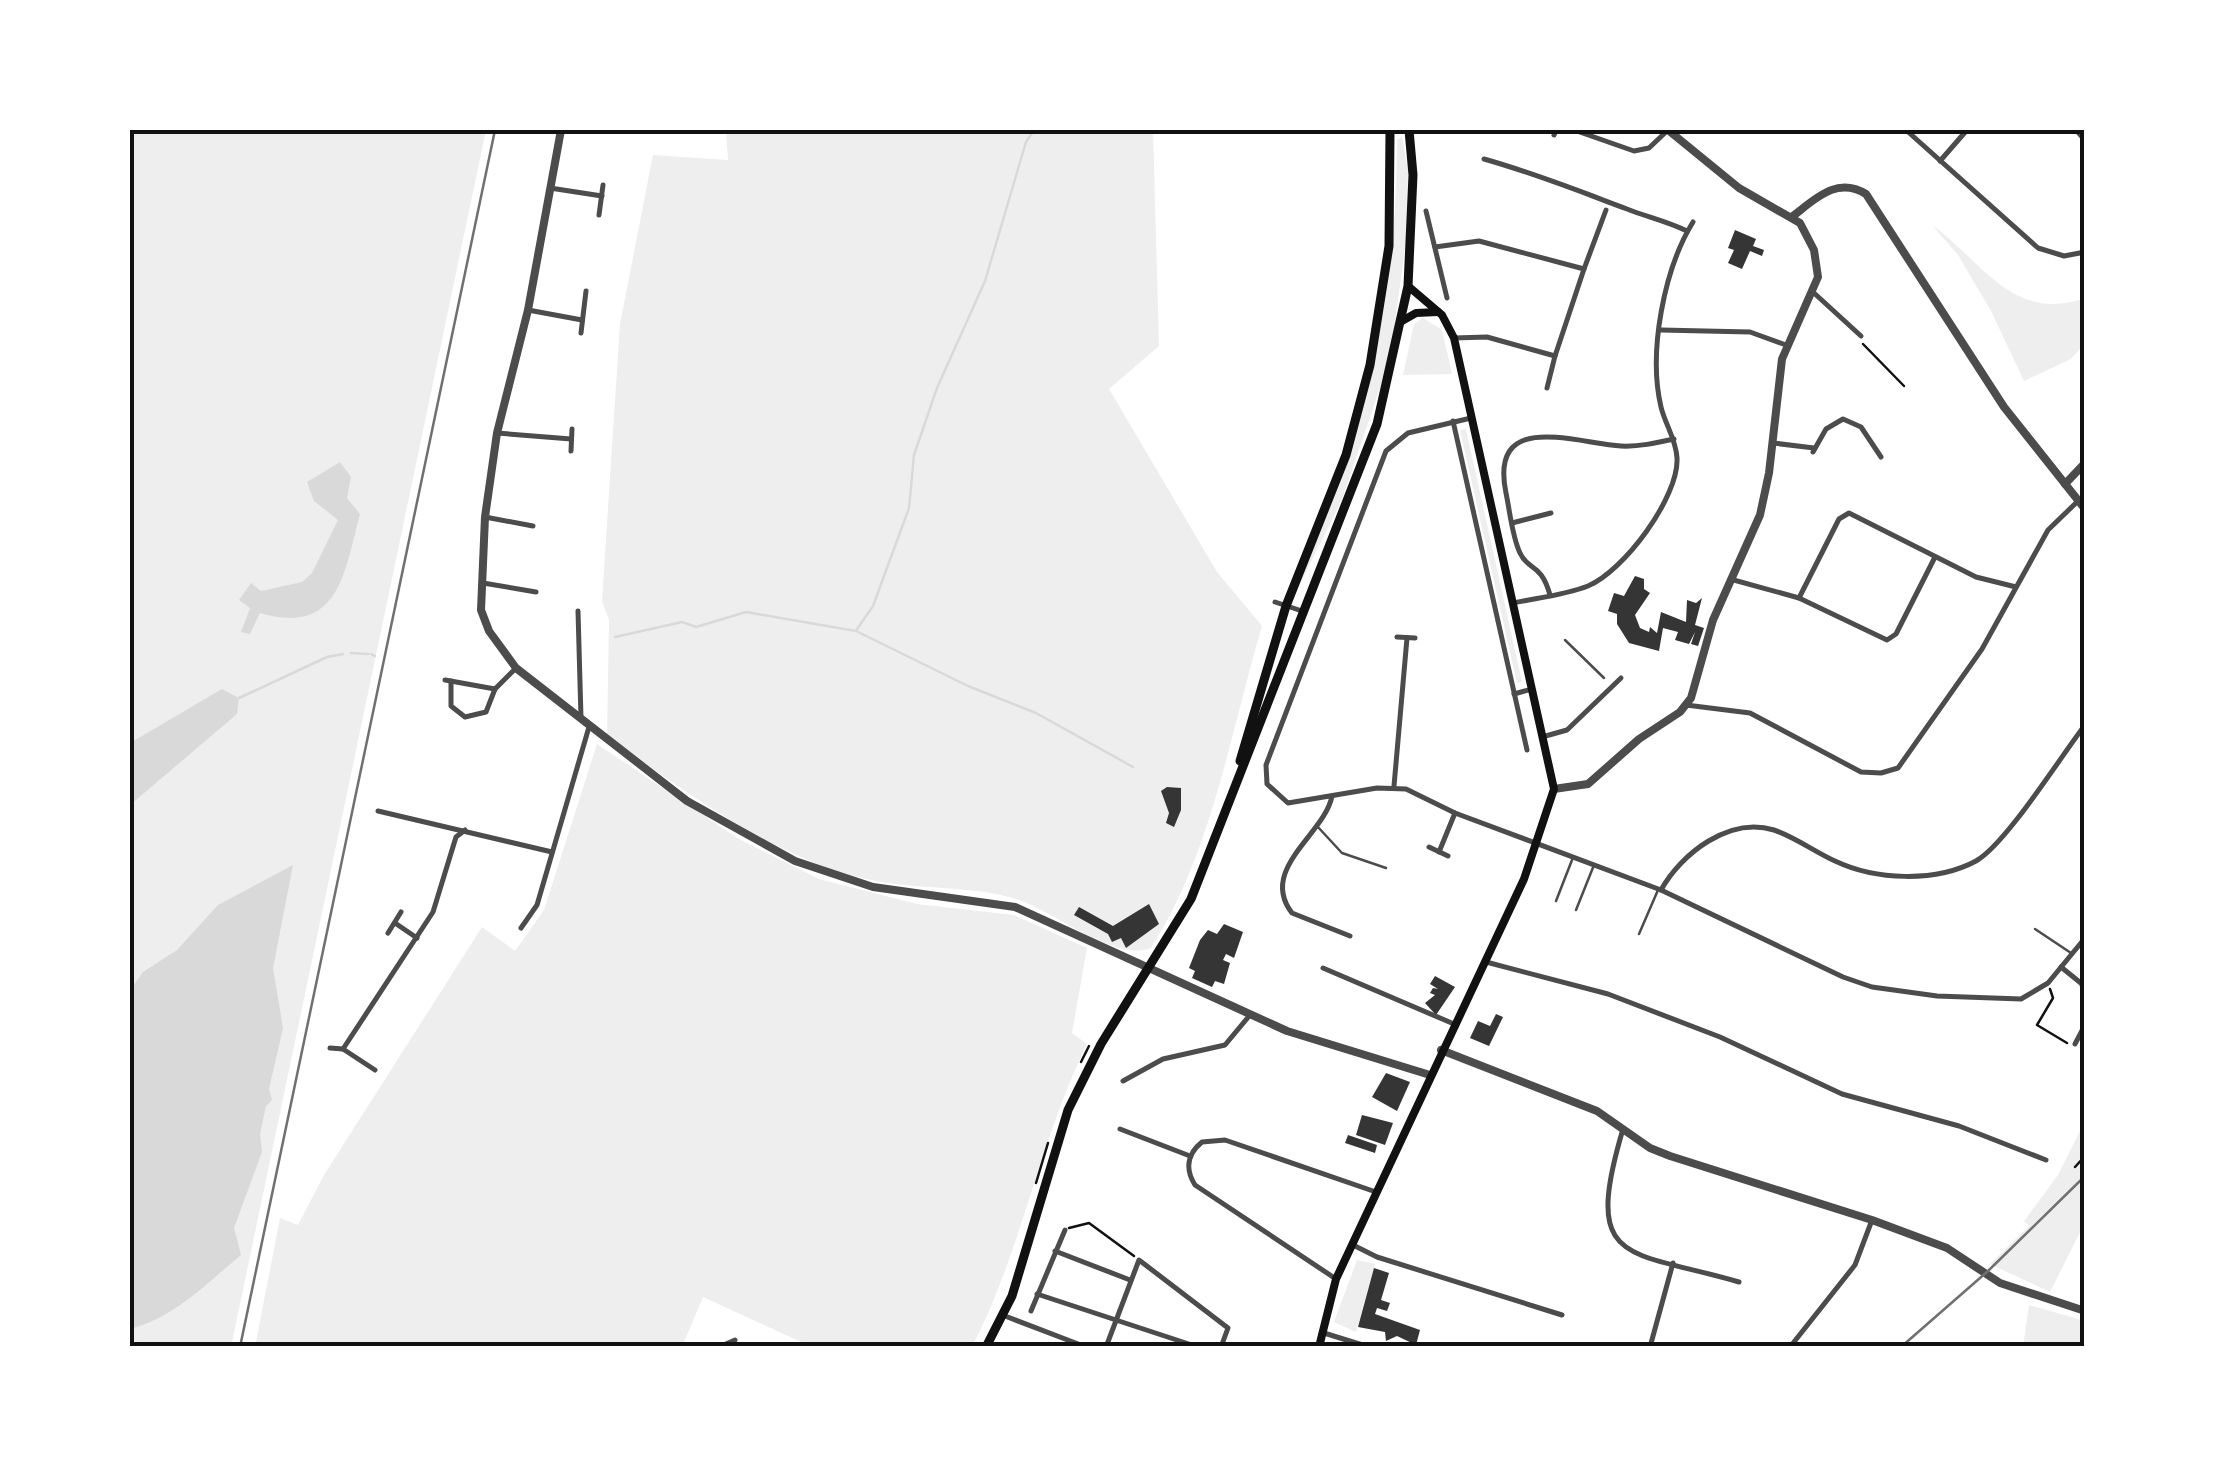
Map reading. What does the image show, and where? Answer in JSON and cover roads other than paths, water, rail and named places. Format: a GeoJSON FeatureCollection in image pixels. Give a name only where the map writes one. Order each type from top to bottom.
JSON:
{"type":"FeatureCollection","features":[{"type":"Feature","properties":{"kind":"main road"},"geometry":{"type":"LineString","coordinates":[[1233,788],[1281,604],[1346,454],[1381,307],[1389,246],[1390,130]]}},
{"type":"Feature","properties":{"kind":"main road"},"geometry":{"type":"LineString","coordinates":[[986,1347],[1003,1315],[1068,1110],[1101,1044],[1191,899],[1376,424],[1408,286],[1414,175],[1408,130]]}},
{"type":"Feature","properties":{"kind":"main road"},"geometry":{"type":"LineString","coordinates":[[1318,1347],[1336,1279],[1538,846],[1554,789],[1454,338],[1438,312],[1408,286]]}},
{"type":"Feature","properties":{"kind":"main road"},"geometry":{"type":"LineString","coordinates":[[1402,322],[1416,313],[1438,312]]}},
{"type":"Feature","properties":{"kind":"street"},"geometry":{"type":"LineString","coordinates":[[561,130],[528,310],[497,433],[485,516],[480,582],[484,621],[516,668],[687,801],[795,861],[873,888],[1015,907],[1250,1016],[1350,1054],[1430,1075]]}},
{"type":"Feature","properties":{"kind":"street"},"geometry":{"type":"LineString","coordinates":[[1554,789],[1588,784],[1686,706],[1730,579],[1760,515],[1772,443],[1774,402],[1786,344],[1814,293],[1818,277],[1814,250],[1792,216],[1740,188],[1668,130],[1649,148],[1634,150],[1574,130]]}},
{"type":"Feature","properties":{"kind":"street"},"geometry":{"type":"LineString","coordinates":[[1906,130],[2038,248],[2064,256],[2085,252]]}},
{"type":"Feature","properties":{"kind":"street"},"geometry":{"type":"LineString","coordinates":[[1940,161],[1967,130]]}},
{"type":"Feature","properties":{"kind":"street"},"geometry":{"type":"LineString","coordinates":[[2076,130],[2085,140]]}},
{"type":"Feature","properties":{"kind":"street"},"geometry":{"type":"LineString","coordinates":[[1484,159],[1549,177],[1687,231]]}},
{"type":"Feature","properties":{"kind":"street"},"geometry":{"type":"LineString","coordinates":[[599,215],[603,185]]}},
{"type":"Feature","properties":{"kind":"street"},"geometry":{"type":"LineString","coordinates":[[1792,216],[1832,188],[1845,186],[1866,194],[2004,407],[2085,509]]}},
{"type":"Feature","properties":{"kind":"street"},"geometry":{"type":"LineString","coordinates":[[550,188],[602,196]]}},
{"type":"Feature","properties":{"kind":"street"},"geometry":{"type":"LineString","coordinates":[[1583,204],[1585,192]]}},
{"type":"Feature","properties":{"kind":"street"},"geometry":{"type":"LineString","coordinates":[[1547,388],[1606,210]]}},
{"type":"Feature","properties":{"kind":"street"},"geometry":{"type":"LineString","coordinates":[[1426,211],[1447,298]]}},
{"type":"Feature","properties":{"kind":"street"},"geometry":{"type":"LineString","coordinates":[[1513,603],[1596,582],[1640,540],[1673,482],[1678,462],[1658,390],[1661,330],[1666,277],[1693,222]]}},
{"type":"Feature","properties":{"kind":"street"},"geometry":{"type":"LineString","coordinates":[[1435,247],[1479,241],[1584,268]]}},
{"type":"Feature","properties":{"kind":"street"},"geometry":{"type":"LineString","coordinates":[[581,333],[586,290]]}},
{"type":"Feature","properties":{"kind":"street"},"geometry":{"type":"LineString","coordinates":[[1814,293],[1861,336]]}},
{"type":"Feature","properties":{"kind":"street"},"geometry":{"type":"LineString","coordinates":[[528,310],[582,320]]}},
{"type":"Feature","properties":{"kind":"street"},"geometry":{"type":"LineString","coordinates":[[1661,330],[1750,332],[1786,344]]}},
{"type":"Feature","properties":{"kind":"street"},"geometry":{"type":"LineString","coordinates":[[1454,338],[1497,339],[1555,356]]}},
{"type":"Feature","properties":{"kind":"street"},"geometry":{"type":"LineString","coordinates":[[1471,418],[1400,436],[1386,451],[1266,765],[1269,786],[1288,803],[1394,786],[1538,846],[1659,890],[1872,987],[2012,1000],[2029,996],[2048,983],[2085,938]]}},
{"type":"Feature","properties":{"kind":"street"},"geometry":{"type":"LineString","coordinates":[[1772,443],[1814,450],[1826,429],[1843,419],[1861,427],[1881,457]]}},
{"type":"Feature","properties":{"kind":"street"},"geometry":{"type":"LineString","coordinates":[[1453,421],[1526,750]]}},
{"type":"Feature","properties":{"kind":"street"},"geometry":{"type":"LineString","coordinates":[[571,451],[572,429]]}},
{"type":"Feature","properties":{"kind":"street"},"geometry":{"type":"LineString","coordinates":[[497,433],[572,440]]}},
{"type":"Feature","properties":{"kind":"street"},"geometry":{"type":"LineString","coordinates":[[1550,594],[1542,571],[1522,556],[1512,522],[1502,463],[1518,442],[1537,436],[1626,446],[1674,439]]}},
{"type":"Feature","properties":{"kind":"street"},"geometry":{"type":"LineString","coordinates":[[1876,448],[1885,442]]}},
{"type":"Feature","properties":{"kind":"street"},"geometry":{"type":"LineString","coordinates":[[2065,484],[2085,463]]}},
{"type":"Feature","properties":{"kind":"street"},"geometry":{"type":"LineString","coordinates":[[1686,706],[1750,713],[1852,769],[1889,772],[1909,756],[1982,649],[2053,524],[2078,501]]}},
{"type":"Feature","properties":{"kind":"street"},"geometry":{"type":"LineString","coordinates":[[1512,522],[1551,513]]}},
{"type":"Feature","properties":{"kind":"street"},"geometry":{"type":"LineString","coordinates":[[1799,598],[1839,519],[1848,513],[1976,578],[2016,587]]}},
{"type":"Feature","properties":{"kind":"street"},"geometry":{"type":"LineString","coordinates":[[485,516],[534,526]]}},
{"type":"Feature","properties":{"kind":"street"},"geometry":{"type":"LineString","coordinates":[[1730,579],[1799,598],[1887,640],[1896,634],[1936,556]]}},
{"type":"Feature","properties":{"kind":"street"},"geometry":{"type":"LineString","coordinates":[[480,582],[536,592]]}},
{"type":"Feature","properties":{"kind":"street"},"geometry":{"type":"LineString","coordinates":[[1281,604],[1304,612]]}},
{"type":"Feature","properties":{"kind":"street"},"geometry":{"type":"LineString","coordinates":[[578,612],[580,720]]}},
{"type":"Feature","properties":{"kind":"street"},"geometry":{"type":"LineString","coordinates":[[580,626],[590,624]]}},
{"type":"Feature","properties":{"kind":"street"},"geometry":{"type":"LineString","coordinates":[[1394,786],[1411,638],[1397,637]]}},
{"type":"Feature","properties":{"kind":"street"},"geometry":{"type":"LineString","coordinates":[[495,689],[448,681],[451,706],[465,718],[486,712],[495,689],[516,668]]}},
{"type":"Feature","properties":{"kind":"street"},"geometry":{"type":"LineString","coordinates":[[1604,678],[1612,686]]}},
{"type":"Feature","properties":{"kind":"street"},"geometry":{"type":"LineString","coordinates":[[1542,737],[1567,730],[1621,678]]}},
{"type":"Feature","properties":{"kind":"street"},"geometry":{"type":"LineString","coordinates":[[1514,694],[1532,690]]}},
{"type":"Feature","properties":{"kind":"street"},"geometry":{"type":"LineString","coordinates":[[1659,890],[1674,868],[1704,844],[1752,828],[1772,829],[1837,862],[1876,874],[1920,875],[1972,863],[1993,846],[2085,725]]}},
{"type":"Feature","properties":{"kind":"street"},"geometry":{"type":"LineString","coordinates":[[521,928],[537,905],[589,727]]}},
{"type":"Feature","properties":{"kind":"street"},"geometry":{"type":"LineString","coordinates":[[1513,742],[1524,739]]}},
{"type":"Feature","properties":{"kind":"street"},"geometry":{"type":"LineString","coordinates":[[1332,796],[1288,868],[1283,896],[1292,913],[1350,936]]}},
{"type":"Feature","properties":{"kind":"street"},"geometry":{"type":"LineString","coordinates":[[378,811],[552,852]]}},
{"type":"Feature","properties":{"kind":"street"},"geometry":{"type":"LineString","coordinates":[[1439,852],[1455,813]]}},
{"type":"Feature","properties":{"kind":"street"},"geometry":{"type":"LineString","coordinates":[[343,1049],[417,938],[442,893],[456,837],[466,830]]}},
{"type":"Feature","properties":{"kind":"street"},"geometry":{"type":"LineString","coordinates":[[1429,847],[1448,856]]}},
{"type":"Feature","properties":{"kind":"street"},"geometry":{"type":"LineString","coordinates":[[388,932],[401,912]]}},
{"type":"Feature","properties":{"kind":"street"},"geometry":{"type":"LineString","coordinates":[[1338,932],[1342,921]]}},
{"type":"Feature","properties":{"kind":"street"},"geometry":{"type":"LineString","coordinates":[[394,922],[417,938]]}},
{"type":"Feature","properties":{"kind":"street"},"geometry":{"type":"LineString","coordinates":[[1486,962],[1608,994],[1720,1037],[1834,1090],[1959,1126],[2046,1160]]}},
{"type":"Feature","properties":{"kind":"street"},"geometry":{"type":"LineString","coordinates":[[1323,968],[1454,1024]]}},
{"type":"Feature","properties":{"kind":"street"},"geometry":{"type":"LineString","coordinates":[[2061,968],[2083,982],[2085,1004]]}},
{"type":"Feature","properties":{"kind":"street"},"geometry":{"type":"LineString","coordinates":[[1122,1082],[1163,1059],[1225,1045],[1250,1016]]}},
{"type":"Feature","properties":{"kind":"street"},"geometry":{"type":"LineString","coordinates":[[2074,1045],[2085,1025]]}},
{"type":"Feature","properties":{"kind":"street"},"geometry":{"type":"LineString","coordinates":[[330,1048],[343,1049],[374,1070]]}},
{"type":"Feature","properties":{"kind":"street"},"geometry":{"type":"LineString","coordinates":[[1441,1050],[1585,1106],[1670,1156],[1947,1248],[2000,1284],[2085,1311]]}},
{"type":"Feature","properties":{"kind":"street"},"geometry":{"type":"LineString","coordinates":[[1623,1129],[1608,1193],[1609,1229],[1626,1250],[1739,1282]]}},
{"type":"Feature","properties":{"kind":"street"},"geometry":{"type":"LineString","coordinates":[[1120,1130],[1190,1156]]}},
{"type":"Feature","properties":{"kind":"street"},"geometry":{"type":"LineString","coordinates":[[1336,1279],[1195,1185],[1189,1174],[1190,1156],[1202,1142],[1225,1140],[1379,1193]]}},
{"type":"Feature","properties":{"kind":"street"},"geometry":{"type":"LineString","coordinates":[[1790,1347],[1855,1265],[1872,1220]]}},
{"type":"Feature","properties":{"kind":"street"},"geometry":{"type":"LineString","coordinates":[[1030,1310],[1065,1230]]}},
{"type":"Feature","properties":{"kind":"street"},"geometry":{"type":"LineString","coordinates":[[1353,1245],[1375,1256],[1562,1315]]}},
{"type":"Feature","properties":{"kind":"street"},"geometry":{"type":"LineString","coordinates":[[1055,1251],[1130,1280]]}},
{"type":"Feature","properties":{"kind":"street"},"geometry":{"type":"LineString","coordinates":[[1106,1347],[1139,1260],[1228,1328],[1221,1347]]}},
{"type":"Feature","properties":{"kind":"street"},"geometry":{"type":"LineString","coordinates":[[1650,1347],[1673,1262]]}},
{"type":"Feature","properties":{"kind":"street"},"geometry":{"type":"LineString","coordinates":[[1037,1294],[1193,1346]]}},
{"type":"Feature","properties":{"kind":"street"},"geometry":{"type":"LineString","coordinates":[[1003,1315],[1086,1347]]}},
{"type":"Feature","properties":{"kind":"street"},"geometry":{"type":"LineString","coordinates":[[1322,1332],[1369,1347]]}},
{"type":"Feature","properties":{"kind":"street"},"geometry":{"type":"LineString","coordinates":[[718,1347],[736,1341]]}},
{"type":"Feature","properties":{"kind":"lane"},"geometry":{"type":"LineString","coordinates":[[1565,640],[1604,678]]}},
{"type":"Feature","properties":{"kind":"lane"},"geometry":{"type":"LineString","coordinates":[[1316,824],[1342,853],[1386,868]]}},
{"type":"Feature","properties":{"kind":"lane"},"geometry":{"type":"LineString","coordinates":[[1556,901],[1574,856]]}},
{"type":"Feature","properties":{"kind":"lane"},"geometry":{"type":"LineString","coordinates":[[1576,910],[1595,864]]}},
{"type":"Feature","properties":{"kind":"lane"},"geometry":{"type":"LineString","coordinates":[[1639,934],[1659,890]]}},
{"type":"Feature","properties":{"kind":"lane"},"geometry":{"type":"LineString","coordinates":[[2035,929],[2072,954]]}},
{"type":"Feature","properties":{"kind":"waterway"},"geometry":{"type":"LineString","coordinates":[[857,629],[873,606],[909,508],[914,455],[937,388],[985,281],[1026,142],[1034,130]]}},
{"type":"Feature","properties":{"kind":"waterway"},"geometry":{"type":"LineString","coordinates":[[615,637],[682,622],[696,627],[746,612],[856,631],[968,686],[1036,713],[1133,767]]}},
{"type":"Feature","properties":{"kind":"waterway"},"geometry":{"type":"LineString","coordinates":[[351,653],[368,654]]}},
{"type":"Feature","properties":{"kind":"waterway"},"geometry":{"type":"LineString","coordinates":[[239,698],[327,657],[343,654]]}},
{"type":"Feature","properties":{"kind":"waterway"},"geometry":{"type":"LineString","coordinates":[[371,654],[375,656]]}},
{"type":"Feature","properties":{"kind":"tram line"},"geometry":{"type":"LineString","coordinates":[[1901,1347],[1988,1271],[2085,1176]]}},
{"type":"Feature","properties":{"kind":"railway"},"geometry":{"type":"LineString","coordinates":[[240,1347],[495,130]]}}]}
